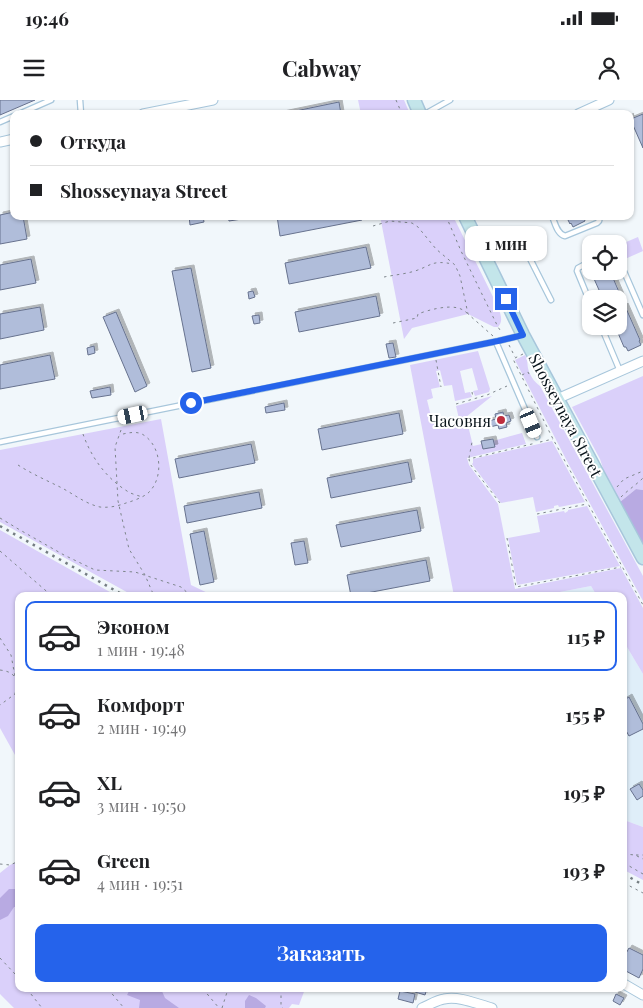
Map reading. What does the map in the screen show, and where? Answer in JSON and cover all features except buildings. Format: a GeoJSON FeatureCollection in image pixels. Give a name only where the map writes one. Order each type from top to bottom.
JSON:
{"type":"FeatureCollection","features":[{"type":"Feature","properties":{"kind":"main road","name":"Shosseynaya Street"},"geometry":{"type":"LineString","coordinates":[[467,220],[523,335],[643,558]]}},
{"type":"Feature","properties":{"kind":"street"},"geometry":{"type":"LineString","coordinates":[[162,110],[211,100]]}},
{"type":"Feature","properties":{"kind":"street"},"geometry":{"type":"LineString","coordinates":[[588,110],[609,100]]}},
{"type":"Feature","properties":{"kind":"street"},"geometry":{"type":"LineString","coordinates":[[557,399],[643,361]]}},
{"type":"Feature","properties":{"kind":"street"},"geometry":{"type":"LineString","coordinates":[[627,986],[643,995]]}},
{"type":"Feature","properties":{"kind":"street"},"geometry":{"type":"LineString","coordinates":[[422,1008],[444,999],[454,998],[492,1008]]}},
{"type":"Feature","properties":{"kind":"lane"},"geometry":{"type":"LineString","coordinates":[[28,110],[51,100]]}},
{"type":"Feature","properties":{"kind":"lane"},"geometry":{"type":"LineString","coordinates":[[433,110],[450,100]]}},
{"type":"Feature","properties":{"kind":"lane"},"geometry":{"type":"LineString","coordinates":[[554,220],[561,235],[565,236],[600,220]]}},
{"type":"Feature","properties":{"kind":"lane"},"geometry":{"type":"LineString","coordinates":[[481,250],[512,239],[520,240],[551,300]]}},
{"type":"Feature","properties":{"kind":"lane"},"geometry":{"type":"LineString","coordinates":[[582,266],[577,271],[585,290]]}},
{"type":"Feature","properties":{"kind":"lane"},"geometry":{"type":"LineString","coordinates":[[627,278],[643,313]]}},
{"type":"Feature","properties":{"kind":"lane"},"geometry":{"type":"LineString","coordinates":[[0,442],[523,335]]}},
{"type":"Feature","properties":{"kind":"lane"},"geometry":{"type":"LineString","coordinates":[[605,335],[620,371]]}},
{"type":"Feature","properties":{"kind":"lane"},"geometry":{"type":"LineString","coordinates":[[497,341],[537,437]]}},
{"type":"Feature","properties":{"kind":"path"},"geometry":{"type":"LineString","coordinates":[[448,220],[498,327],[515,358],[513,359],[521,376],[587,504],[643,605]]}},
{"type":"Feature","properties":{"kind":"path"},"geometry":{"type":"LineString","coordinates":[[374,226],[390,221],[412,223],[418,227],[436,249],[455,265],[460,276],[468,314]]}},
{"type":"Feature","properties":{"kind":"path"},"geometry":{"type":"LineString","coordinates":[[384,277],[415,271],[434,262],[455,265]]}},
{"type":"Feature","properties":{"kind":"path"},"geometry":{"type":"LineString","coordinates":[[393,323],[417,318],[418,314],[429,310],[457,307],[468,314],[497,341]]}},
{"type":"Feature","properties":{"kind":"path"},"geometry":{"type":"LineString","coordinates":[[515,358],[527,352]]}},
{"type":"Feature","properties":{"kind":"path"},"geometry":{"type":"LineString","coordinates":[[434,354],[441,387]]}},
{"type":"Feature","properties":{"kind":"path"},"geometry":{"type":"LineString","coordinates":[[521,376],[528,372],[530,376]]}},
{"type":"Feature","properties":{"kind":"path"},"geometry":{"type":"LineString","coordinates":[[456,404],[488,395],[505,387]]}},
{"type":"Feature","properties":{"kind":"path"},"geometry":{"type":"LineString","coordinates":[[472,392],[474,399]]}},
{"type":"Feature","properties":{"kind":"path"},"geometry":{"type":"LineString","coordinates":[[121,430],[115,447],[119,505],[129,550],[145,575],[152,592]]}},
{"type":"Feature","properties":{"kind":"path"},"geometry":{"type":"LineString","coordinates":[[18,465],[33,475],[89,504],[102,507],[136,500],[148,493],[156,482],[159,469],[157,454],[145,435],[132,432],[119,434]]}},
{"type":"Feature","properties":{"kind":"path"},"geometry":{"type":"LineString","coordinates":[[83,434],[96,461],[103,470],[128,492],[142,497]]}},
{"type":"Feature","properties":{"kind":"path"},"geometry":{"type":"LineString","coordinates":[[468,459],[553,439]]}},
{"type":"Feature","properties":{"kind":"path"},"geometry":{"type":"LineString","coordinates":[[472,442],[468,459],[470,464],[500,503]]}},
{"type":"Feature","properties":{"kind":"path"},"geometry":{"type":"LineString","coordinates":[[613,502],[619,484],[624,479],[643,471]]}},
{"type":"Feature","properties":{"kind":"path"},"geometry":{"type":"LineString","coordinates":[[613,502],[643,478]]}},
{"type":"Feature","properties":{"kind":"path"},"geometry":{"type":"LineString","coordinates":[[537,514],[587,504]]}},
{"type":"Feature","properties":{"kind":"path"},"geometry":{"type":"LineString","coordinates":[[0,518],[95,570],[135,572],[181,587],[187,592]]}},
{"type":"Feature","properties":{"kind":"path"},"geometry":{"type":"LineString","coordinates":[[507,538],[516,587],[622,566]]}},
{"type":"Feature","properties":{"kind":"path"},"geometry":{"type":"LineString","coordinates":[[0,551],[47,592]]}},
{"type":"Feature","properties":{"kind":"path"},"geometry":{"type":"LineString","coordinates":[[0,638],[11,655],[15,678]]}},
{"type":"Feature","properties":{"kind":"path"},"geometry":{"type":"LineString","coordinates":[[0,670],[9,672],[15,678]]}},
{"type":"Feature","properties":{"kind":"path"},"geometry":{"type":"LineString","coordinates":[[0,705],[15,694]]}},
{"type":"Feature","properties":{"kind":"path"},"geometry":{"type":"LineString","coordinates":[[627,854],[643,855]]}},
{"type":"Feature","properties":{"kind":"path"},"geometry":{"type":"LineString","coordinates":[[635,855],[643,859]]}},
{"type":"Feature","properties":{"kind":"path"},"geometry":{"type":"LineString","coordinates":[[0,864],[10,865],[15,863]]}},
{"type":"Feature","properties":{"kind":"path"},"geometry":{"type":"LineString","coordinates":[[627,865],[643,874]]}},
{"type":"Feature","properties":{"kind":"path"},"geometry":{"type":"LineString","coordinates":[[627,885],[643,893]]}},
{"type":"Feature","properties":{"kind":"path"},"geometry":{"type":"LineString","coordinates":[[0,958],[15,974]]}},
{"type":"Feature","properties":{"kind":"path"},"geometry":{"type":"LineString","coordinates":[[29,992],[42,1008]]}},
{"type":"Feature","properties":{"kind":"path"},"geometry":{"type":"LineString","coordinates":[[111,992],[124,1008]]}},
{"type":"Feature","properties":{"kind":"path"},"geometry":{"type":"LineString","coordinates":[[206,992],[220,1008],[227,992]]}},
{"type":"Feature","properties":{"kind":"path"},"geometry":{"type":"LineString","coordinates":[[281,992],[281,1006],[283,1008]]}},
{"type":"Feature","properties":{"kind":"shaded area"},"geometry":{"type":"Polygon","coordinates":[[[358,100],[404,100],[408,110],[360,110],[358,100]]]}},
{"type":"Feature","properties":{"kind":"shaded area"},"geometry":{"type":"Polygon","coordinates":[[[381,220],[455,220],[499,309],[501,316],[500,325],[494,327],[468,314],[412,328],[404,339],[381,220]]]}},
{"type":"Feature","properties":{"kind":"shaded area"},"geometry":{"type":"Polygon","coordinates":[[[638,237],[643,251],[627,258],[627,242],[638,237]]]}},
{"type":"Feature","properties":{"kind":"shaded area"},"geometry":{"type":"Polygon","coordinates":[[[478,351],[490,389],[489,392],[475,396],[473,391],[478,390],[472,368],[460,371],[465,393],[470,392],[472,397],[455,401],[452,385],[444,386],[440,370],[436,371],[440,387],[431,389],[433,398],[427,400],[432,420],[439,419],[441,427],[460,423],[456,406],[492,396],[466,417],[473,446],[482,444],[483,449],[494,447],[493,441],[522,433],[526,444],[467,458],[469,465],[498,504],[515,589],[621,568],[643,608],[643,674],[627,647],[627,592],[595,592],[591,586],[560,592],[453,592],[410,365],[478,351]]]}},
{"type":"Feature","properties":{"kind":"shaded area"},"geometry":{"type":"Polygon","coordinates":[[[525,355],[531,375],[540,386],[643,576],[643,601],[568,463],[515,360],[525,355]]]}},
{"type":"Feature","properties":{"kind":"shaded area"},"geometry":{"type":"Polygon","coordinates":[[[643,376],[643,490],[636,489],[620,502],[600,459],[572,407],[643,376]]]}},
{"type":"Feature","properties":{"kind":"shaded area"},"geometry":{"type":"Polygon","coordinates":[[[161,419],[191,585],[206,592],[127,592],[0,522],[0,450],[161,419]]]}},
{"type":"Feature","properties":{"kind":"shaded area"},"geometry":{"type":"Polygon","coordinates":[[[552,441],[585,502],[559,507],[558,505],[554,506],[554,508],[536,512],[533,497],[501,503],[472,464],[473,459],[552,441]]]}},
{"type":"Feature","properties":{"kind":"shaded area"},"geometry":{"type":"Polygon","coordinates":[[[636,489],[643,490],[643,547],[620,502],[636,489]]]}},
{"type":"Feature","properties":{"kind":"shaded area"},"geometry":{"type":"Polygon","coordinates":[[[587,506],[620,566],[517,585],[508,538],[540,532],[537,516],[564,511],[565,513],[568,510],[587,506]]]}},
{"type":"Feature","properties":{"kind":"shaded area"},"geometry":{"type":"Polygon","coordinates":[[[0,530],[110,592],[15,592],[15,755],[0,728],[0,530]]]}},
{"type":"Feature","properties":{"kind":"shaded area"},"geometry":{"type":"Polygon","coordinates":[[[591,586],[595,592],[560,592],[591,586]]]}},
{"type":"Feature","properties":{"kind":"shaded area"},"geometry":{"type":"Polygon","coordinates":[[[627,647],[643,674],[643,827],[627,821],[627,647]]]}},
{"type":"Feature","properties":{"kind":"shaded area"},"geometry":{"type":"Polygon","coordinates":[[[627,821],[643,827],[643,880],[627,872],[627,821]]]}},
{"type":"Feature","properties":{"kind":"shaded area"},"geometry":{"type":"Polygon","coordinates":[[[15,863],[15,992],[304,992],[299,1005],[292,1004],[289,1008],[14,1008],[0,994],[0,873],[15,863]]]}},
{"type":"Feature","properties":{"kind":"shaded area"},"geometry":{"type":"Polygon","coordinates":[[[9,889],[15,889],[15,907],[8,916],[0,920],[0,898],[9,889]]]}},
{"type":"Feature","properties":{"kind":"shaded area"},"geometry":{"type":"Polygon","coordinates":[[[128,992],[162,992],[165,998],[179,1008],[139,1008],[140,1000],[127,995],[128,992]]]}},
{"type":"Feature","properties":{"kind":"shaded area"},"geometry":{"type":"Polygon","coordinates":[[[249,995],[266,1006],[265,1008],[245,1008],[245,1001],[249,995]]]}},
{"type":"Feature","properties":{"kind":"railway"},"geometry":{"type":"LineString","coordinates":[[0,526],[118,592]]}},
{"type":"Feature","properties":{"kind":"railway"},"geometry":{"type":"LineString","coordinates":[[627,876],[643,885]]}},
{"type":"Feature","properties":{"kind":"place","name":"Часовня"},"geometry":{"type":"Point","coordinates":[501,420]}},
{"type":"Feature","properties":{"kind":"route"},"geometry":{"type":"LineString","coordinates":[[191,403],[523,335],[506,299]]}}]}
